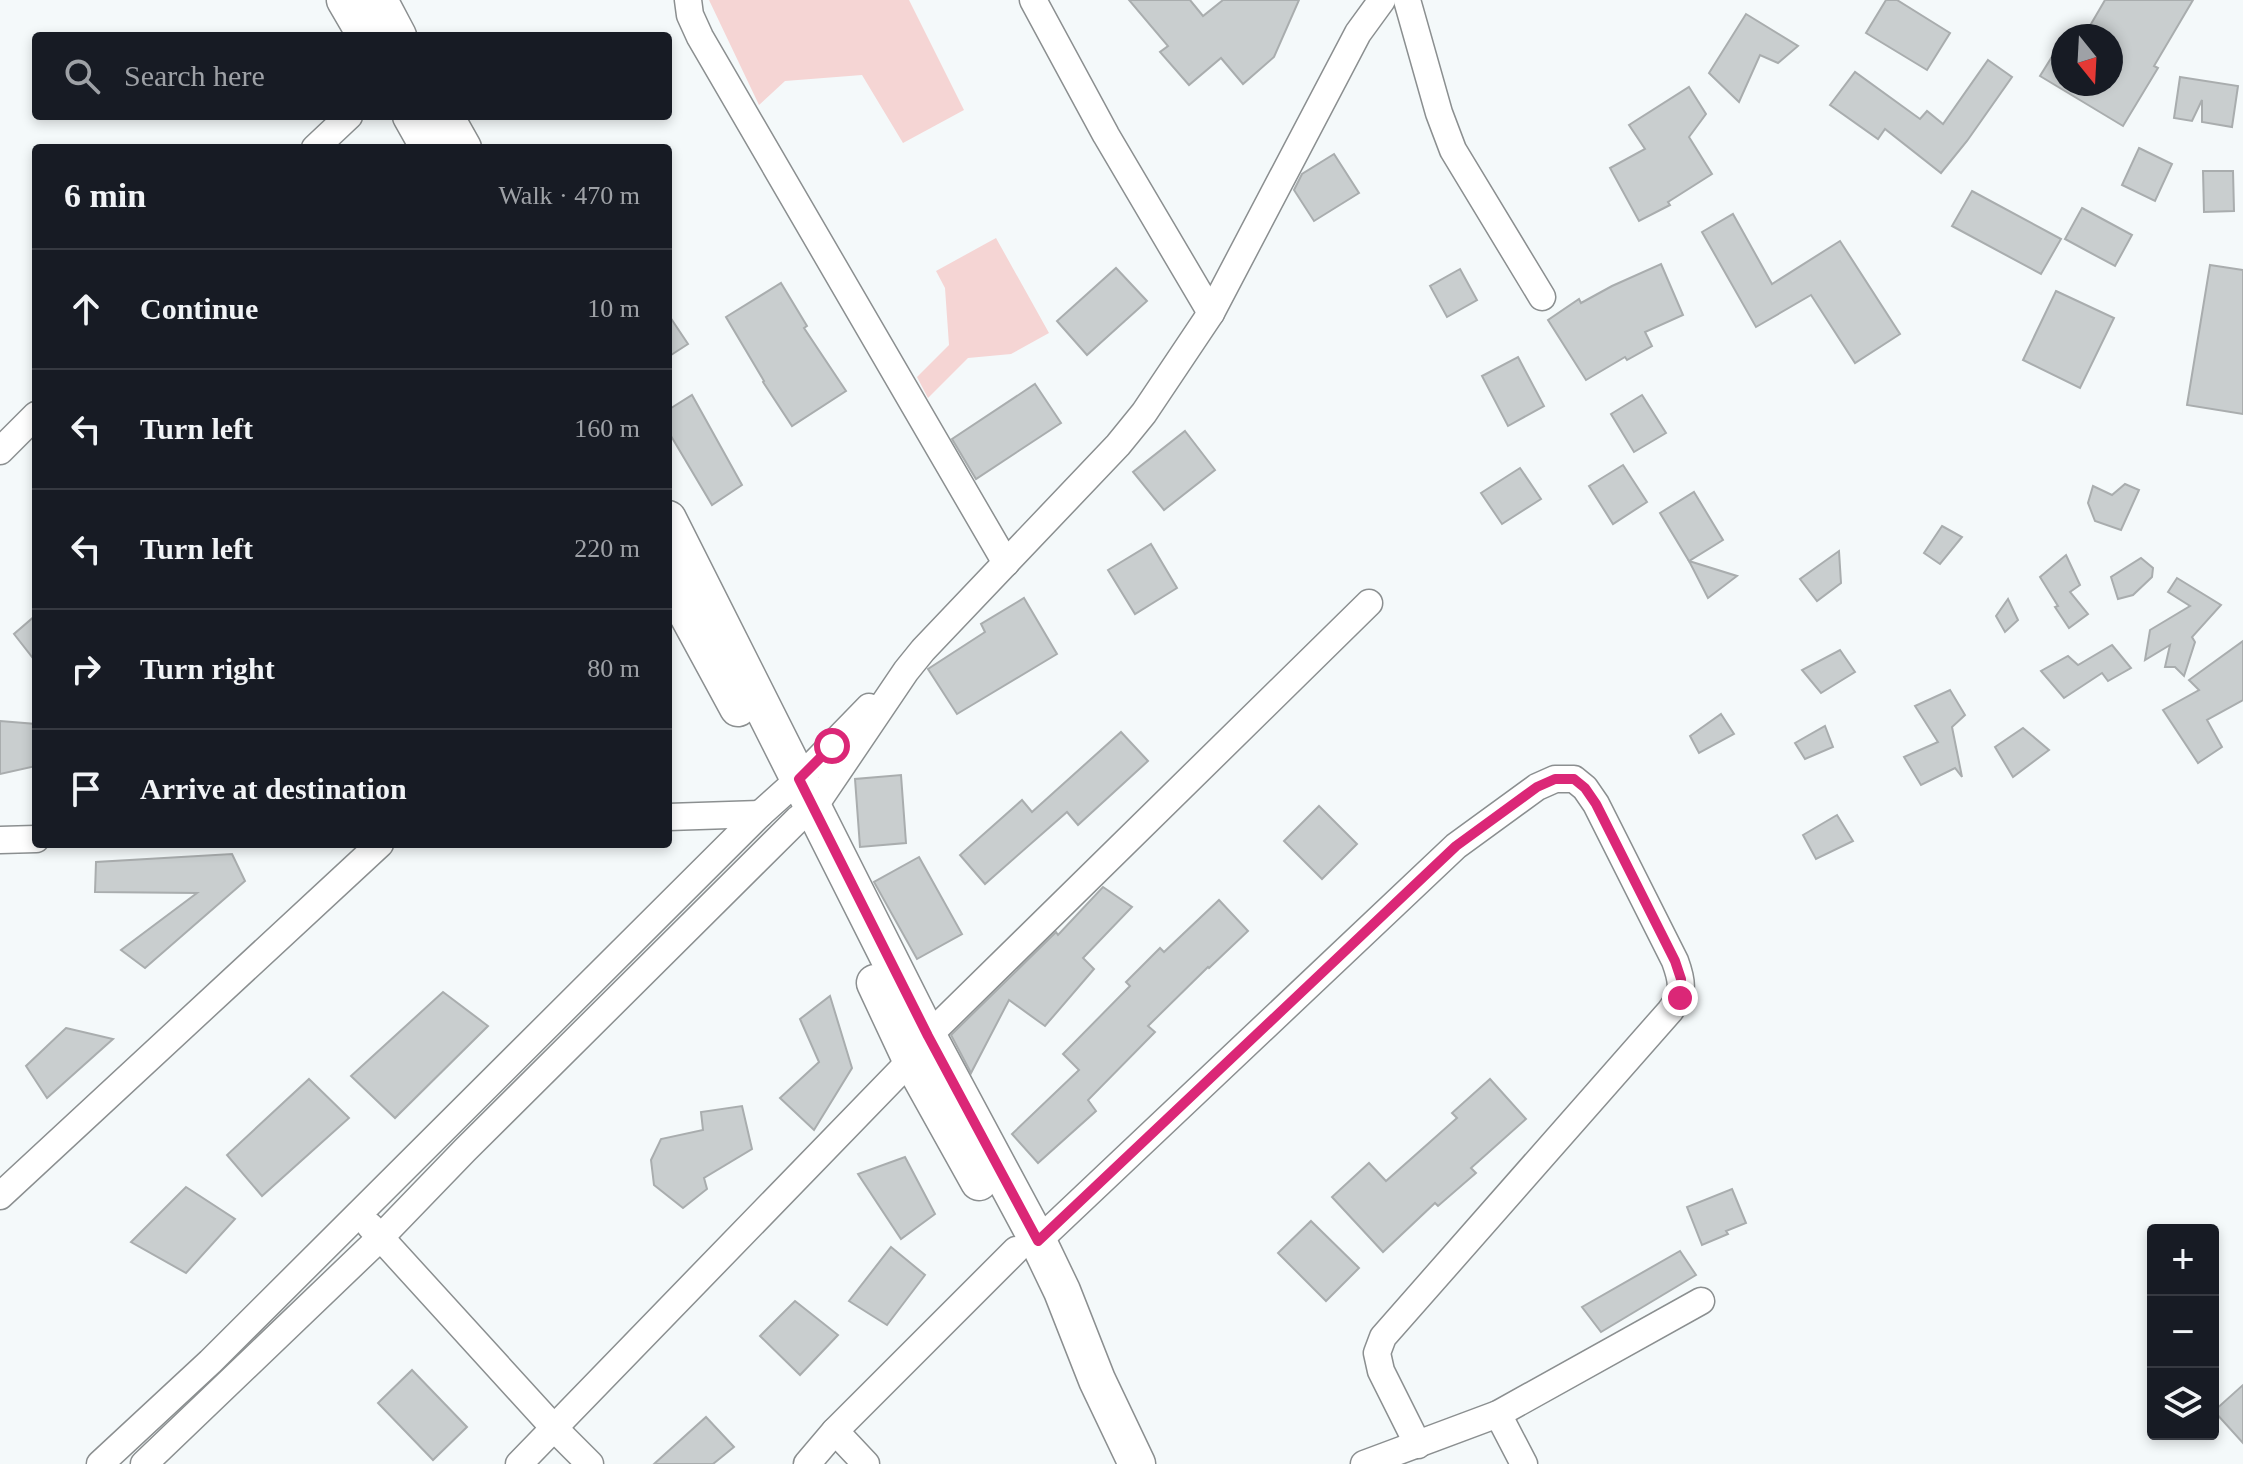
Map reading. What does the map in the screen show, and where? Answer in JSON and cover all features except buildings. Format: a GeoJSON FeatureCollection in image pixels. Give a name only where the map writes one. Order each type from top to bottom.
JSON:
{"type":"FeatureCollection","features":[{"type":"Feature","properties":{"kind":"main road"},"geometry":{"type":"LineString","coordinates":[[345,0],[364,32]]}},
{"type":"Feature","properties":{"kind":"main road"},"geometry":{"type":"LineString","coordinates":[[379,0],[396,32]]}},
{"type":"Feature","properties":{"kind":"main road"},"geometry":{"type":"LineString","coordinates":[[413,120],[427,144]]}},
{"type":"Feature","properties":{"kind":"main road"},"geometry":{"type":"LineString","coordinates":[[447,120],[461,144]]}},
{"type":"Feature","properties":{"kind":"main road"},"geometry":{"type":"LineString","coordinates":[[673,539],[791,803]]}},
{"type":"Feature","properties":{"kind":"main road"},"geometry":{"type":"LineString","coordinates":[[672,586],[1027,1246],[1110,1464]]}},
{"type":"Feature","properties":{"kind":"main road"},"geometry":{"type":"LineString","coordinates":[[1027,1246],[1062,1291],[1097,1380],[1137,1464]]}},
{"type":"Feature","properties":{"kind":"street"},"geometry":{"type":"LineString","coordinates":[[688,0],[690,15],[700,37],[1006,563]]}},
{"type":"Feature","properties":{"kind":"street"},"geometry":{"type":"LineString","coordinates":[[1033,0],[1106,135],[1211,313]]}},
{"type":"Feature","properties":{"kind":"street"},"geometry":{"type":"LineString","coordinates":[[1407,0],[1439,113],[1453,150],[1542,297]]}},
{"type":"Feature","properties":{"kind":"street"},"geometry":{"type":"LineString","coordinates":[[144,1464],[380,1238],[465,1150],[791,803],[923,650],[1118,445],[1144,413],[1211,313],[1337,73],[1369,5]]}},
{"type":"Feature","properties":{"kind":"street"},"geometry":{"type":"LineString","coordinates":[[319,144],[345,120]]}},
{"type":"Feature","properties":{"kind":"street"},"geometry":{"type":"LineString","coordinates":[[0,451],[32,419]]}},
{"type":"Feature","properties":{"kind":"street"},"geometry":{"type":"LineString","coordinates":[[519,1464],[920,1048],[1369,603]]}},
{"type":"Feature","properties":{"kind":"street"},"geometry":{"type":"LineString","coordinates":[[807,1464],[835,1431],[1027,1246],[1456,846],[1537,787],[1555,779],[1574,779],[1596,804],[1675,961],[1681,979],[1680,998],[1383,1337],[1377,1353],[1381,1371],[1418,1445]]}},
{"type":"Feature","properties":{"kind":"street"},"geometry":{"type":"LineString","coordinates":[[672,817],[791,803]]}},
{"type":"Feature","properties":{"kind":"street"},"geometry":{"type":"LineString","coordinates":[[100,1464],[791,803]]}},
{"type":"Feature","properties":{"kind":"street"},"geometry":{"type":"LineString","coordinates":[[0,840],[32,839]]}},
{"type":"Feature","properties":{"kind":"street"},"geometry":{"type":"LineString","coordinates":[[0,1196],[376,848]]}},
{"type":"Feature","properties":{"kind":"street"},"geometry":{"type":"LineString","coordinates":[[359,1214],[590,1464]]}},
{"type":"Feature","properties":{"kind":"street"},"geometry":{"type":"LineString","coordinates":[[1364,1464],[1498,1414],[1701,1301]]}},
{"type":"Feature","properties":{"kind":"street"},"geometry":{"type":"LineString","coordinates":[[210,1362],[228,1383]]}},
{"type":"Feature","properties":{"kind":"street"},"geometry":{"type":"LineString","coordinates":[[1498,1414],[1524,1464]]}},
{"type":"Feature","properties":{"kind":"street"},"geometry":{"type":"LineString","coordinates":[[835,1431],[866,1464]]}},
{"type":"Feature","properties":{"kind":"shaded area"},"geometry":{"type":"Polygon","coordinates":[[[709,0],[909,0],[964,110],[903,143],[862,75],[785,81],[759,105],[709,0]]]}},
{"type":"Feature","properties":{"kind":"shaded area"},"geometry":{"type":"Polygon","coordinates":[[[996,238],[1049,333],[1011,354],[968,358],[928,398],[917,377],[949,345],[945,288],[936,271],[996,238]]]}},
{"type":"Feature","properties":{"kind":"route"},"geometry":{"type":"LineString","coordinates":[[832,746],[799,779],[928,1036],[1038,1241],[1456,846],[1537,787],[1555,779],[1574,779],[1596,804],[1675,961],[1681,979],[1680,998]]}}]}
